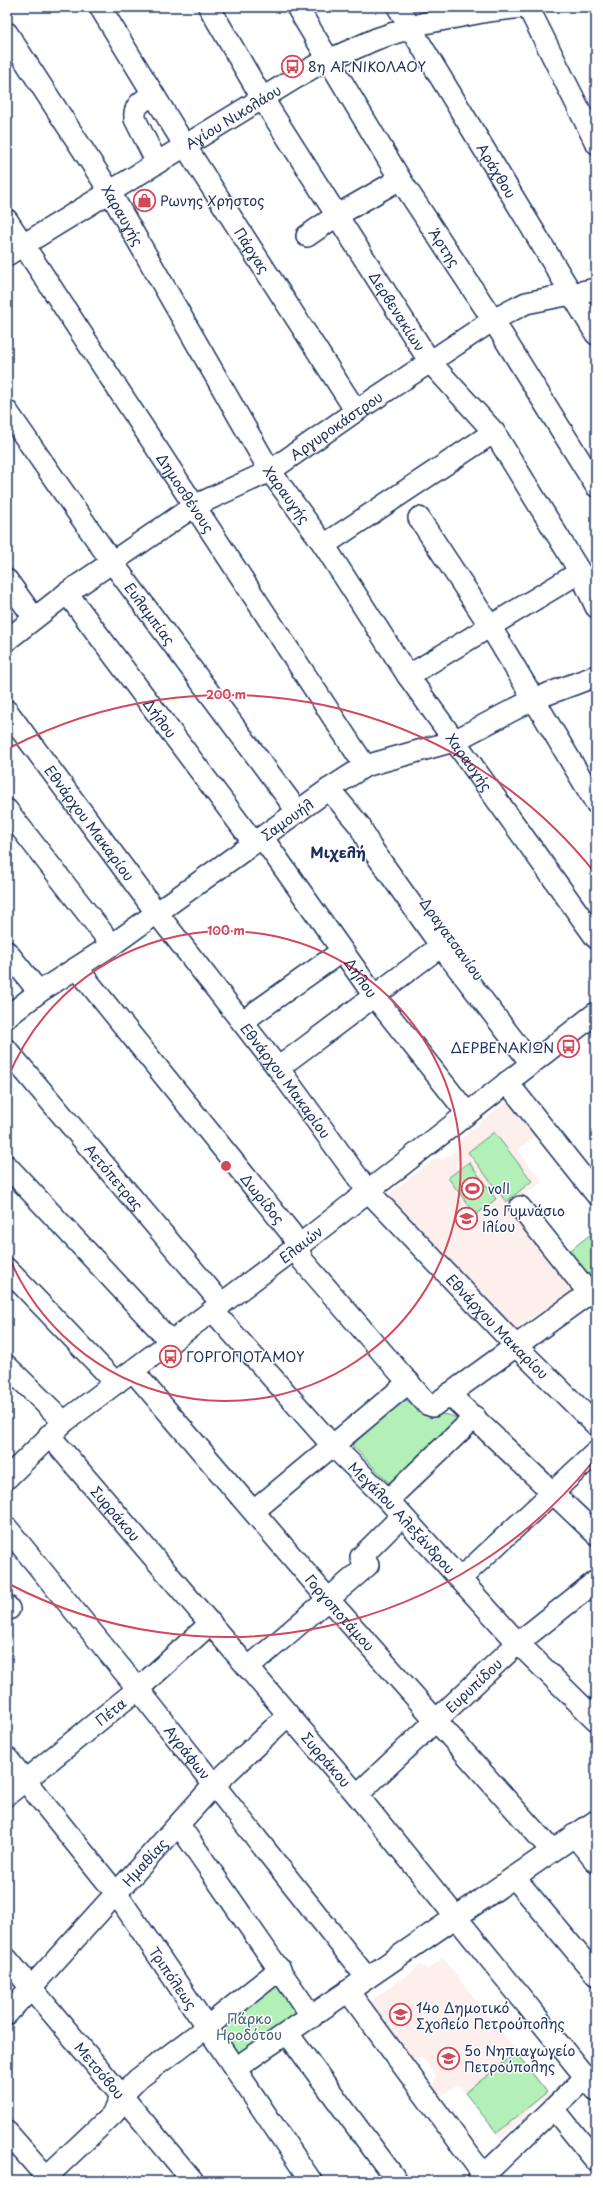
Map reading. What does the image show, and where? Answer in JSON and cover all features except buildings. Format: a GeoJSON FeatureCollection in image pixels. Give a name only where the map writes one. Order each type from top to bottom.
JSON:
{"type":"FeatureCollection","features":[{"type":"Feature","properties":{"kind":"street","name":"Πάργας"},"geometry":{"type":"LineString","coordinates":[[100,7],[185,145],[356,411]]}},
{"type":"Feature","properties":{"kind":"street","name":"Δερβενακίων"},"geometry":{"type":"LineString","coordinates":[[208,7],[262,98],[430,362],[494,432],[580,572],[596,607]]}},
{"type":"Feature","properties":{"kind":"street","name":"Άρτης"},"geometry":{"type":"LineString","coordinates":[[297,7],[400,179],[493,320],[596,486]]}},
{"type":"Feature","properties":{"kind":"street","name":"Αράχθου"},"geometry":{"type":"LineString","coordinates":[[398,7],[409,28],[596,334]]}},
{"type":"Feature","properties":{"kind":"street","name":"Αγίου Νικολάου"},"geometry":{"type":"LineString","coordinates":[[15,250],[262,98],[328,60],[409,28],[488,11],[523,7]]}},
{"type":"Feature","properties":{"kind":"street"},"geometry":{"type":"LineString","coordinates":[[528,7],[589,111],[596,143]]}},
{"type":"Feature","properties":{"kind":"street","name":"Χαραυγής"},"geometry":{"type":"LineString","coordinates":[[7,33],[110,192],[270,471],[324,545],[408,676],[596,938]]}},
{"type":"Feature","properties":{"kind":"street"},"geometry":{"type":"LineString","coordinates":[[153,94],[137,105],[134,111],[135,118],[157,163]]}},
{"type":"Feature","properties":{"kind":"street"},"geometry":{"type":"LineString","coordinates":[[307,236],[336,216],[400,179]]}},
{"type":"Feature","properties":{"kind":"street","name":"Δημοσθένους"},"geometry":{"type":"LineString","coordinates":[[7,220],[15,250],[194,506],[365,766]]}},
{"type":"Feature","properties":{"kind":"street","name":"Αργυροκάστρου"},"geometry":{"type":"LineString","coordinates":[[7,640],[67,593],[194,506],[270,471],[356,411],[493,320],[526,303],[596,289]]}},
{"type":"Feature","properties":{"kind":"street","name":"Ευλαμπίας"},"geometry":{"type":"LineString","coordinates":[[7,411],[112,562],[298,812]]}},
{"type":"Feature","properties":{"kind":"street"},"geometry":{"type":"LineString","coordinates":[[324,545],[494,432]]}},
{"type":"Feature","properties":{"kind":"street"},"geometry":{"type":"LineString","coordinates":[[419,518],[490,626],[596,803]]}},
{"type":"Feature","properties":{"kind":"street"},"geometry":{"type":"LineString","coordinates":[[408,676],[580,572]]}},
{"type":"Feature","properties":{"kind":"street"},"geometry":{"type":"LineString","coordinates":[[7,580],[34,618]]}},
{"type":"Feature","properties":{"kind":"street","name":"Δήλου"},"geometry":{"type":"LineString","coordinates":[[67,593],[258,840],[375,997],[467,1113]]}},
{"type":"Feature","properties":{"kind":"street","name":"Σαμουήλ"},"geometry":{"type":"LineString","coordinates":[[7,1017],[39,992],[112,945],[329,789],[365,766],[454,741],[534,699],[596,676]]}},
{"type":"Feature","properties":{"kind":"street","name":"Εθνάρχου Μακαρίου"},"geometry":{"type":"LineString","coordinates":[[7,711],[156,912],[243,1022],[368,1190],[515,1345],[596,1425]]}},
{"type":"Feature","properties":{"kind":"street","name":"Δραγατσανίου"},"geometry":{"type":"LineString","coordinates":[[329,789],[360,826],[370,846],[441,946],[535,1060]]}},
{"type":"Feature","properties":{"kind":"street"},"geometry":{"type":"LineString","coordinates":[[7,810],[112,945]]}},
{"type":"Feature","properties":{"kind":"street","name":"Δραγατσανίου"},"geometry":{"type":"LineString","coordinates":[[360,826],[379,839],[535,1060]]}},
{"type":"Feature","properties":{"kind":"street"},"geometry":{"type":"LineString","coordinates":[[278,1068],[375,997],[441,946]]}},
{"type":"Feature","properties":{"kind":"street"},"geometry":{"type":"LineString","coordinates":[[243,1022],[342,951]]}},
{"type":"Feature","properties":{"kind":"street"},"geometry":{"type":"LineString","coordinates":[[7,952],[39,992]]}},
{"type":"Feature","properties":{"kind":"street","name":"Δωρίδος"},"geometry":{"type":"LineString","coordinates":[[78,968],[291,1233],[303,1261],[427,1404],[441,1400],[475,1417],[596,1534]]}},
{"type":"Feature","properties":{"kind":"street","name":"Ελαιών"},"geometry":{"type":"LineString","coordinates":[[7,1478],[57,1429],[132,1370],[217,1308],[535,1060],[593,1020]]}},
{"type":"Feature","properties":{"kind":"street","name":"Αετόπετρας"},"geometry":{"type":"LineString","coordinates":[[7,1050],[217,1308]]}},
{"type":"Feature","properties":{"kind":"street"},"geometry":{"type":"LineString","coordinates":[[507,1082],[596,1194]]}},
{"type":"Feature","properties":{"kind":"street"},"geometry":{"type":"LineString","coordinates":[[7,1166],[171,1342]]}},
{"type":"Feature","properties":{"kind":"street"},"geometry":{"type":"LineString","coordinates":[[441,1400],[515,1345],[591,1296],[520,1206]]}},
{"type":"Feature","properties":{"kind":"street"},"geometry":{"type":"LineString","coordinates":[[7,1269],[116,1383]]}},
{"type":"Feature","properties":{"kind":"street","name":"Μεγάλου Αλεξάνδρου"},"geometry":{"type":"LineString","coordinates":[[217,1308],[332,1445],[395,1508],[461,1578],[518,1643],[596,1720]]}},
{"type":"Feature","properties":{"kind":"street","name":"Συρράκου"},"geometry":{"type":"LineString","coordinates":[[7,1366],[211,1623],[458,1917],[591,2084]]}},
{"type":"Feature","properties":{"kind":"street","name":"Γοργοποτάμου"},"geometry":{"type":"LineString","coordinates":[[132,1370],[329,1600],[552,1851]]}},
{"type":"Feature","properties":{"kind":"street"},"geometry":{"type":"LineString","coordinates":[[254,1511],[409,1382]]}},
{"type":"Feature","properties":{"kind":"street"},"geometry":{"type":"LineString","coordinates":[[248,1668],[368,1565],[361,1557],[395,1508],[475,1417]]}},
{"type":"Feature","properties":{"kind":"street"},"geometry":{"type":"LineString","coordinates":[[461,1578],[596,1452]]}},
{"type":"Feature","properties":{"kind":"street","name":"Αγράφων"},"geometry":{"type":"LineString","coordinates":[[7,1528],[138,1689],[367,1978]]}},
{"type":"Feature","properties":{"kind":"street","name":"Ευρυπίδου"},"geometry":{"type":"LineString","coordinates":[[357,1795],[518,1643],[596,1581]]}},
{"type":"Feature","properties":{"kind":"street","name":"Πέτα"},"geometry":{"type":"LineString","coordinates":[[7,1795],[138,1689],[211,1623]]}},
{"type":"Feature","properties":{"kind":"street","name":"Ημαθίας"},"geometry":{"type":"LineString","coordinates":[[7,2014],[214,1786],[288,1715]]}},
{"type":"Feature","properties":{"kind":"street","name":"Τριπόλεως"},"geometry":{"type":"LineString","coordinates":[[7,1758],[116,1893],[236,2068],[311,2181]]}},
{"type":"Feature","properties":{"kind":"street"},"geometry":{"type":"LineString","coordinates":[[236,2068],[288,2034],[348,1990],[458,1917],[596,1821]]}},
{"type":"Feature","properties":{"kind":"street"},"geometry":{"type":"LineString","coordinates":[[179,1825],[312,2017]]}},
{"type":"Feature","properties":{"kind":"street"},"geometry":{"type":"LineString","coordinates":[[574,1835],[596,1862]]}},
{"type":"Feature","properties":{"kind":"street"},"geometry":{"type":"LineString","coordinates":[[514,1877],[596,1975]]}},
{"type":"Feature","properties":{"kind":"street","name":"Μετσόβου"},"geometry":{"type":"LineString","coordinates":[[7,1959],[122,2094],[193,2181]]}},
{"type":"Feature","properties":{"kind":"street"},"geometry":{"type":"LineString","coordinates":[[7,2132],[46,2180],[114,2113],[122,2094],[138,2079],[280,1969]]}},
{"type":"Feature","properties":{"kind":"street"},"geometry":{"type":"LineString","coordinates":[[348,1990],[483,2179],[554,2109],[591,2084]]}},
{"type":"Feature","properties":{"kind":"street"},"geometry":{"type":"LineString","coordinates":[[288,2034],[397,2181]]}},
{"type":"Feature","properties":{"kind":"street"},"geometry":{"type":"LineString","coordinates":[[554,2109],[595,2160]]}},
{"type":"Feature","properties":{"kind":"shaded area","name":"5ο Γυμνάσιο Ιλίου"},"geometry":{"type":"Polygon","coordinates":[[[509,1099],[538,1134],[518,1150],[542,1182],[522,1197],[580,1287],[511,1331],[387,1195],[436,1158],[443,1160],[457,1149],[456,1143],[509,1099]]]}},
{"type":"Feature","properties":{"kind":"shaded area"},"geometry":{"type":"Polygon","coordinates":[[[443,1958],[551,2095],[546,2100],[541,2100],[530,2109],[528,2113],[501,2139],[458,2084],[438,2099],[432,2090],[436,2076],[422,2057],[415,2062],[390,2029],[385,2028],[368,2003],[421,1965],[428,1969],[443,1958]]]}},
{"type":"Feature","properties":{"kind":"green space"},"geometry":{"type":"Polygon","coordinates":[[[494,1132],[532,1181],[506,1202],[468,1152],[494,1132]]]}},
{"type":"Feature","properties":{"kind":"green space","name":"voll"},"geometry":{"type":"Polygon","coordinates":[[[469,1162],[496,1199],[476,1215],[448,1178],[469,1162]]]}},
{"type":"Feature","properties":{"kind":"green space"},"geometry":{"type":"Polygon","coordinates":[[[596,1230],[596,1275],[589,1280],[568,1252],[596,1230]]]}},
{"type":"Feature","properties":{"kind":"green space"},"geometry":{"type":"Polygon","coordinates":[[[405,1399],[422,1412],[449,1415],[463,1421],[393,1487],[352,1445],[405,1399]]]}},
{"type":"Feature","properties":{"kind":"green space","name":"Πάρκο Ηροδότου"},"geometry":{"type":"Polygon","coordinates":[[[276,1983],[298,2015],[239,2057],[217,2025],[276,1983]]]}},
{"type":"Feature","properties":{"kind":"green space"},"geometry":{"type":"Polygon","coordinates":[[[516,2053],[547,2092],[497,2133],[465,2093],[516,2053]]]}},
{"type":"Feature","properties":{"kind":"place","name":"8η ΑΓ.ΝΙΚΟΛΑΟΥ"},"geometry":{"type":"Point","coordinates":[292,66]}},
{"type":"Feature","properties":{"kind":"place","name":"Ρωνης Χρηστος"},"geometry":{"type":"Point","coordinates":[145,200]}},
{"type":"Feature","properties":{"kind":"place","name":"ΔΕΡΒΕΝΑΚΙΩΝ"},"geometry":{"type":"Point","coordinates":[569,1047]}},
{"type":"Feature","properties":{"kind":"place","name":"voll"},"geometry":{"type":"Point","coordinates":[472,1188]}},
{"type":"Feature","properties":{"kind":"place","name":"5ο Γυμνάσιο Ιλίου"},"geometry":{"type":"Point","coordinates":[467,1218]}},
{"type":"Feature","properties":{"kind":"place","name":"ΓΟΡΓΟΠΟΤΑΜΟΥ"},"geometry":{"type":"Point","coordinates":[171,1356]}},
{"type":"Feature","properties":{"kind":"place","name":"14ο Δημοτικό Σχολείο Πετρούπολης"},"geometry":{"type":"Point","coordinates":[401,2015]}},
{"type":"Feature","properties":{"kind":"place","name":"5ο Νηπιαγωγείο Πετρούπολης"},"geometry":{"type":"Point","coordinates":[449,2058]}},
{"type":"Feature","properties":{"kind":"district","name":"Μιχελή"},"geometry":{"type":"Point","coordinates":[338,851]}}]}
